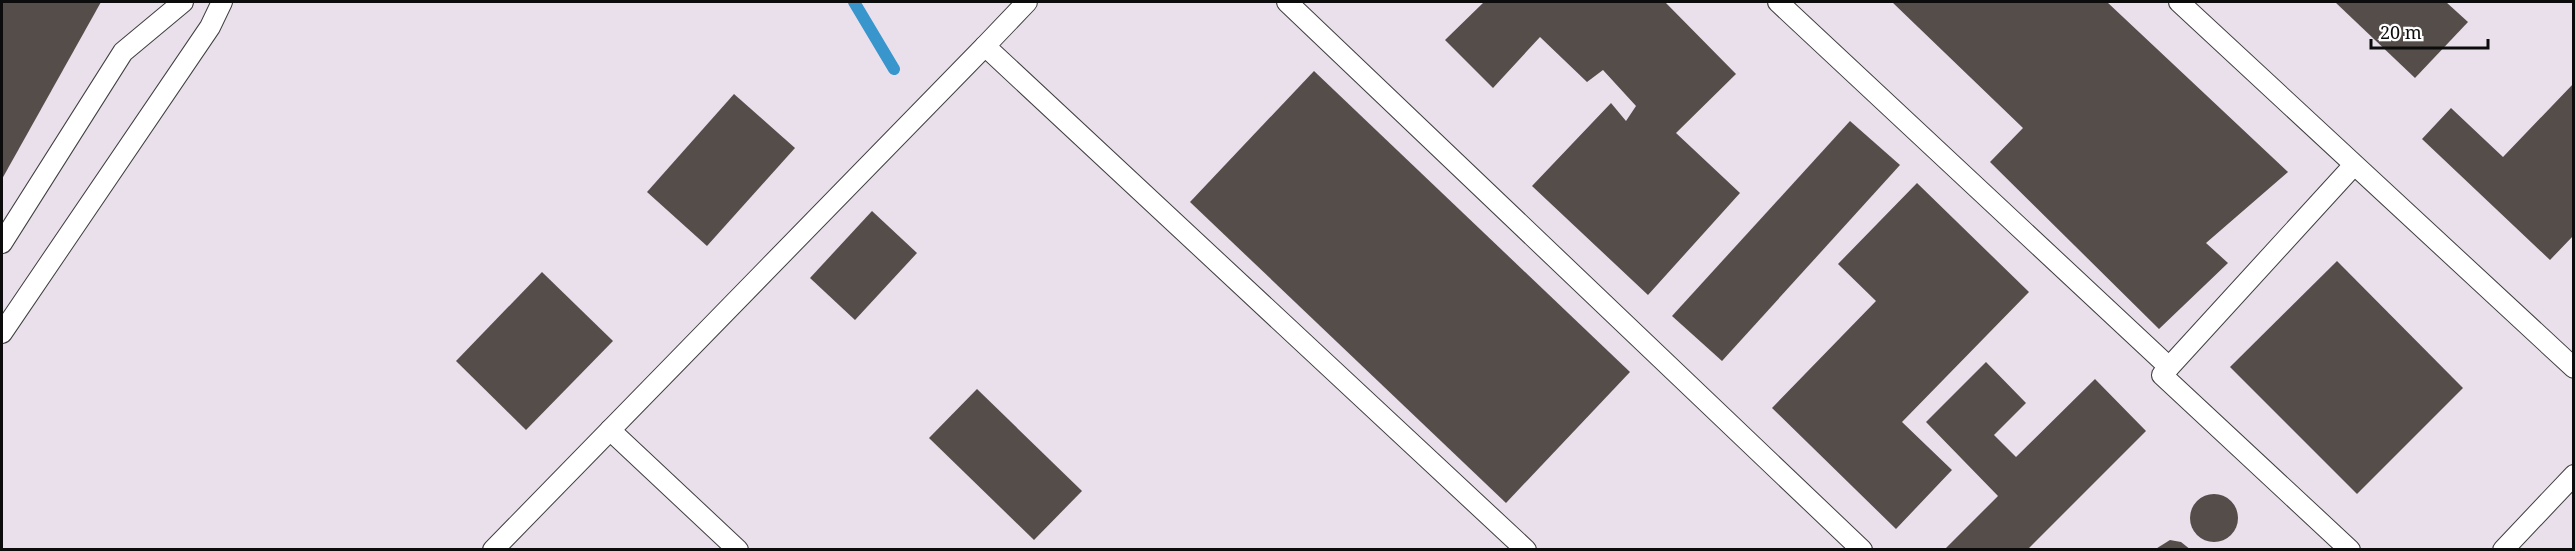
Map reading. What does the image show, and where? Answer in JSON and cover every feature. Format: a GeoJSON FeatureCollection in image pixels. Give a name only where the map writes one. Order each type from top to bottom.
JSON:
{"type":"FeatureCollection","features":[{"type":"Feature","properties":{"kind":"lane"},"geometry":{"type":"LineString","coordinates":[[2,243],[123,52],[183,2]]}},
{"type":"Feature","properties":{"kind":"lane"},"geometry":{"type":"LineString","coordinates":[[2,333],[210,27],[222,2]]}},
{"type":"Feature","properties":{"kind":"lane"},"geometry":{"type":"LineString","coordinates":[[493,549],[1027,2]]}},
{"type":"Feature","properties":{"kind":"lane"},"geometry":{"type":"LineString","coordinates":[[1287,2],[1862,549]]}},
{"type":"Feature","properties":{"kind":"lane"},"geometry":{"type":"LineString","coordinates":[[1778,2],[2169,367]]}},
{"type":"Feature","properties":{"kind":"lane"},"geometry":{"type":"LineString","coordinates":[[2179,2],[2574,368]]}},
{"type":"Feature","properties":{"kind":"lane"},"geometry":{"type":"LineString","coordinates":[[985,46],[1526,549]]}},
{"type":"Feature","properties":{"kind":"lane"},"geometry":{"type":"LineString","coordinates":[[2350,549],[2162,375],[2354,165]]}},
{"type":"Feature","properties":{"kind":"lane"},"geometry":{"type":"LineString","coordinates":[[610,430],[738,549]]}},
{"type":"Feature","properties":{"kind":"lane"},"geometry":{"type":"LineString","coordinates":[[2503,549],[2574,475]]}},
{"type":"Feature","properties":{"kind":"shaded area"},"geometry":{"type":"Polygon","coordinates":[[[2,2],[2573,2],[2573,549],[2,549],[2,2]]]}},
{"type":"Feature","properties":{"kind":"building"},"geometry":{"type":"Polygon","coordinates":[[[2,2],[101,2],[2,179],[2,2]]]}},
{"type":"Feature","properties":{"kind":"building"},"geometry":{"type":"Polygon","coordinates":[[[1484,2],[1665,2],[1736,74],[1676,133],[1740,193],[1648,295],[1532,186],[1611,103],[1626,121],[1636,106],[1603,70],[1587,82],[1540,37],[1493,88],[1445,40],[1484,2]]]}},
{"type":"Feature","properties":{"kind":"building"},"geometry":{"type":"Polygon","coordinates":[[[1892,2],[2107,2],[2288,172],[2206,243],[2228,263],[2159,329],[1990,162],[2023,128],[1892,2]]]}},
{"type":"Feature","properties":{"kind":"building"},"geometry":{"type":"Polygon","coordinates":[[[2335,2],[2446,2],[2468,22],[2415,78],[2335,2]]]}},
{"type":"Feature","properties":{"kind":"building"},"geometry":{"type":"Polygon","coordinates":[[[1314,71],[1630,372],[1506,503],[1190,202],[1314,71]]]}},
{"type":"Feature","properties":{"kind":"building"},"geometry":{"type":"Polygon","coordinates":[[[2574,83],[2574,235],[2550,260],[2422,139],[2451,108],[2503,157],[2574,83]]]}},
{"type":"Feature","properties":{"kind":"building"},"geometry":{"type":"Polygon","coordinates":[[[734,94],[795,148],[707,246],[647,192],[734,94]]]}},
{"type":"Feature","properties":{"kind":"building"},"geometry":{"type":"Polygon","coordinates":[[[1850,121],[1900,165],[1722,361],[1672,316],[1850,121]]]}},
{"type":"Feature","properties":{"kind":"building"},"geometry":{"type":"Polygon","coordinates":[[[1917,183],[2029,292],[1902,422],[1952,470],[1896,529],[1772,408],[1876,301],[1838,264],[1917,183]]]}},
{"type":"Feature","properties":{"kind":"building"},"geometry":{"type":"Polygon","coordinates":[[[872,211],[917,253],[855,320],[810,278],[872,211]]]}},
{"type":"Feature","properties":{"kind":"building"},"geometry":{"type":"Polygon","coordinates":[[[2337,261],[2463,388],[2357,494],[2230,367],[2337,261]]]}},
{"type":"Feature","properties":{"kind":"building"},"geometry":{"type":"Polygon","coordinates":[[[542,272],[613,341],[526,430],[456,361],[542,272]]]}},
{"type":"Feature","properties":{"kind":"building"},"geometry":{"type":"Polygon","coordinates":[[[1986,362],[2026,403],[1994,435],[2016,457],[2095,379],[2146,431],[2027,550],[1944,550],[1998,496],[1926,422],[1986,362]]]}},
{"type":"Feature","properties":{"kind":"building"},"geometry":{"type":"Polygon","coordinates":[[[977,389],[1082,491],[1034,540],[929,438],[977,389]]]}},
{"type":"Feature","properties":{"kind":"building"},"geometry":{"type":"Polygon","coordinates":[[[2209,494],[2219,494],[2231,501],[2238,513],[2238,523],[2231,535],[2219,542],[2209,542],[2194,531],[2190,523],[2190,513],[2201,498],[2209,494]]]}},
{"type":"Feature","properties":{"kind":"building"},"geometry":{"type":"Polygon","coordinates":[[[2170,540],[2181,542],[2191,550],[2154,550],[2170,540]]]}},
{"type":"Feature","properties":{"kind":"waterway"},"geometry":{"type":"LineString","coordinates":[[854,2],[894,69]]}}]}
